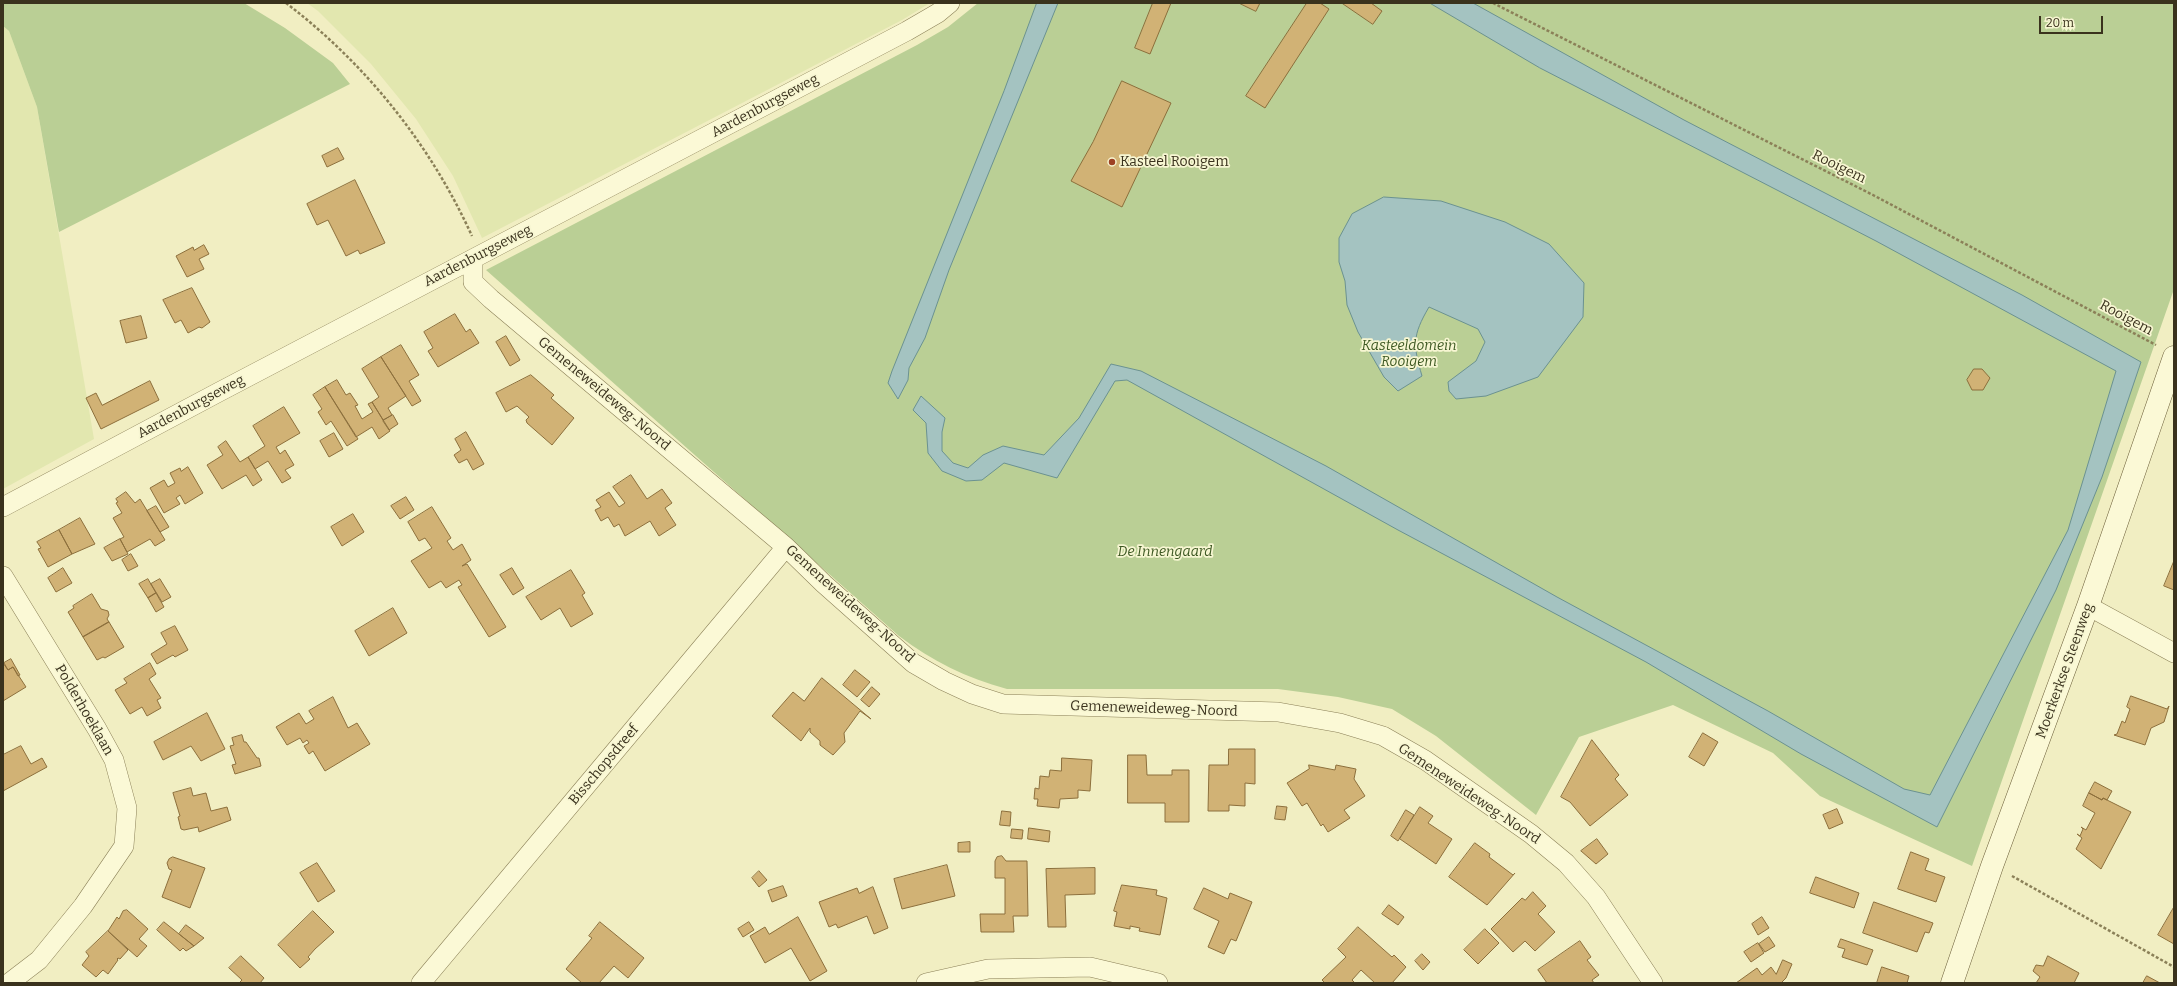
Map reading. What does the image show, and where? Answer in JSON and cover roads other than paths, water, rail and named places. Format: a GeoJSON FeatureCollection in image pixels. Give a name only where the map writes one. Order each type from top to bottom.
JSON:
{"type":"FeatureCollection","features":[{"type":"Feature","properties":{"kind":"street","name":"Aardenburgseweg"},"geometry":{"type":"LineString","coordinates":[[3,507],[907,31],[938,14],[950,3]]}},
{"type":"Feature","properties":{"kind":"street","name":"Gemeneweideweg-Noord"},"geometry":{"type":"LineString","coordinates":[[473,259],[473,282],[491,299],[786,547],[824,584],[913,663],[944,681],[972,694],[1003,704],[1278,712],[1340,723],[1384,736],[1425,760],[1519,826],[1566,863],[1596,897],[1653,983]]}},
{"type":"Feature","properties":{"kind":"street","name":"Moerkerkse Steenweg"},"geometry":{"type":"LineString","coordinates":[[1952,983],[1992,866],[2088,606],[2166,351]]}},
{"type":"Feature","properties":{"kind":"street","name":"Bisschopsdreef"},"geometry":{"type":"LineString","coordinates":[[421,983],[786,547]]}},
{"type":"Feature","properties":{"kind":"street","name":"Polderhoeklaan"},"geometry":{"type":"LineString","coordinates":[[3,576],[114,760],[127,808],[124,846],[84,906],[39,960],[9,983]]}},
{"type":"Feature","properties":{"kind":"street"},"geometry":{"type":"LineString","coordinates":[[2088,606],[2174,653]]}},
{"type":"Feature","properties":{"kind":"street"},"geometry":{"type":"LineString","coordinates":[[926,983],[988,969],[1090,968],[1158,983]]}},
{"type":"Feature","properties":{"kind":"water"},"geometry":{"type":"Polygon","coordinates":[[[1037,3],[1058,3],[949,270],[925,338],[909,368],[908,380],[898,399],[888,383],[892,371],[1004,91],[1037,3]]]}},
{"type":"Feature","properties":{"kind":"water"},"geometry":{"type":"Polygon","coordinates":[[[1430,3],[1473,3],[1684,120],[2022,295],[2141,362],[2102,477],[2056,590],[1937,827],[1801,754],[1646,662],[1398,530],[1127,380],[1115,381],[1057,478],[1004,463],[982,480],[966,481],[942,471],[928,453],[926,423],[913,410],[921,396],[945,418],[942,432],[942,451],[953,463],[968,468],[983,455],[1003,446],[1044,455],[1079,418],[1111,364],[1141,371],[1326,466],[1557,597],[1768,711],[1904,789],[1930,795],[2068,530],[2116,371],[1876,241],[1540,68],[1430,3]]]}},
{"type":"Feature","properties":{"kind":"water"},"geometry":{"type":"Polygon","coordinates":[[[1384,197],[1441,201],[1505,222],[1549,244],[1584,283],[1583,317],[1538,377],[1486,396],[1456,399],[1449,391],[1448,382],[1476,361],[1485,342],[1478,329],[1429,307],[1419,326],[1416,341],[1417,356],[1422,376],[1398,391],[1384,377],[1358,332],[1347,305],[1345,281],[1339,262],[1339,238],[1352,214],[1384,197]]]}},
{"type":"Feature","properties":{"kind":"place","name":"Kasteel Rooigem"},"geometry":{"type":"Point","coordinates":[1112,162]}},
{"type":"Feature","properties":{"kind":"park label","name":"Kasteeldomein Rooigem"},"geometry":{"type":"Point","coordinates":[1409,354]}},
{"type":"Feature","properties":{"kind":"park label","name":"De Innengaard"},"geometry":{"type":"Point","coordinates":[1165,552]}}]}
